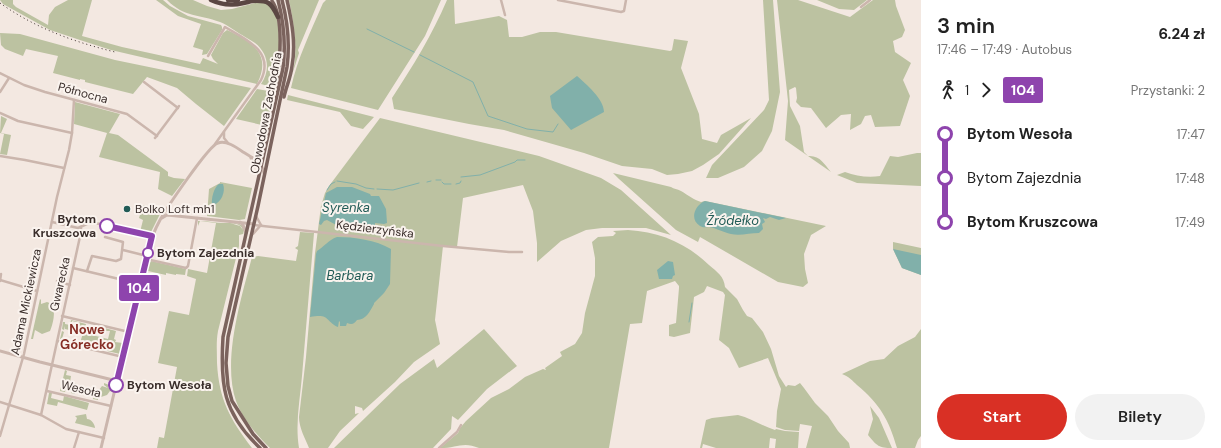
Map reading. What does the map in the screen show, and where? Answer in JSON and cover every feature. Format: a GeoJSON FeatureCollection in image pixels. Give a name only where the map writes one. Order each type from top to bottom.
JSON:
{"type":"FeatureCollection","features":[{"type":"Feature","properties":{"kind":"highway"},"geometry":{"type":"LineString","coordinates":[[211,0],[222,4],[231,5],[253,0],[262,0],[268,2],[274,7],[278,17]]}},
{"type":"Feature","properties":{"kind":"highway"},"geometry":{"type":"LineString","coordinates":[[228,0],[238,0]]}},
{"type":"Feature","properties":{"kind":"main road"},"geometry":{"type":"LineString","coordinates":[[272,0],[282,0]]}},
{"type":"Feature","properties":{"kind":"main road"},"geometry":{"type":"LineString","coordinates":[[272,0],[278,17],[280,49],[276,96]]}},
{"type":"Feature","properties":{"kind":"main road","name":"Obwodowa Zachodnia"},"geometry":{"type":"LineString","coordinates":[[266,448],[253,434],[232,401],[228,386],[226,363],[228,337],[288,67],[288,31],[283,10],[278,0]]}},
{"type":"Feature","properties":{"kind":"main road","name":"Obwodowa Zachodnia"},"geometry":{"type":"LineString","coordinates":[[260,448],[247,435],[233,416],[223,388],[221,364],[223,337],[262,166],[284,56],[282,0]]}},
{"type":"Feature","properties":{"kind":"main road"},"geometry":{"type":"LineString","coordinates":[[277,119],[292,66],[293,35],[287,0]]}},
{"type":"Feature","properties":{"kind":"street"},"geometry":{"type":"LineString","coordinates":[[501,0],[505,15]]}},
{"type":"Feature","properties":{"kind":"street"},"geometry":{"type":"LineString","coordinates":[[558,0],[621,12],[624,11],[626,0]]}},
{"type":"Feature","properties":{"kind":"street"},"geometry":{"type":"LineString","coordinates":[[861,7],[870,0]]}},
{"type":"Feature","properties":{"kind":"street"},"geometry":{"type":"LineString","coordinates":[[102,448],[152,236],[169,205],[215,144],[261,80],[263,75],[263,56],[258,49],[252,43],[226,26],[208,56]]}},
{"type":"Feature","properties":{"kind":"street","name":"Północna"},"geometry":{"type":"LineString","coordinates":[[0,73],[8,78],[34,88],[127,114],[156,137],[178,107],[144,82]]}},
{"type":"Feature","properties":{"kind":"street"},"geometry":{"type":"LineString","coordinates":[[0,92],[8,78]]}},
{"type":"Feature","properties":{"kind":"street","name":"Adama Mickiewicza"},"geometry":{"type":"LineString","coordinates":[[0,436],[24,358],[37,291],[69,150],[72,133],[74,100]]}},
{"type":"Feature","properties":{"kind":"street"},"geometry":{"type":"LineString","coordinates":[[0,113],[18,121],[72,133]]}},
{"type":"Feature","properties":{"kind":"street"},"geometry":{"type":"LineString","coordinates":[[224,131],[224,138],[228,143],[262,166],[264,171],[263,182]]}},
{"type":"Feature","properties":{"kind":"street"},"geometry":{"type":"LineString","coordinates":[[215,144],[222,142],[228,143]]}},
{"type":"Feature","properties":{"kind":"street"},"geometry":{"type":"LineString","coordinates":[[251,158],[259,157],[266,143]]}},
{"type":"Feature","properties":{"kind":"street"},"geometry":{"type":"LineString","coordinates":[[0,156],[30,160],[64,168]]}},
{"type":"Feature","properties":{"kind":"street"},"geometry":{"type":"LineString","coordinates":[[169,205],[171,212],[178,216]]}},
{"type":"Feature","properties":{"kind":"street","name":"Kędzierzyńska"},"geometry":{"type":"LineString","coordinates":[[160,219],[167,215],[178,216],[457,248],[522,252]]}},
{"type":"Feature","properties":{"kind":"street"},"geometry":{"type":"LineString","coordinates":[[251,236],[262,226],[256,216]]}},
{"type":"Feature","properties":{"kind":"street"},"geometry":{"type":"LineString","coordinates":[[123,250],[146,258],[186,268],[188,266],[197,218]]}},
{"type":"Feature","properties":{"kind":"street"},"geometry":{"type":"LineString","coordinates":[[52,222],[81,228],[89,223],[96,223],[152,236]]}},
{"type":"Feature","properties":{"kind":"street"},"geometry":{"type":"LineString","coordinates":[[240,222],[246,233]]}},
{"type":"Feature","properties":{"kind":"street","name":"Gwarecka"},"geometry":{"type":"LineString","coordinates":[[41,415],[82,232],[81,228]]}},
{"type":"Feature","properties":{"kind":"street"},"geometry":{"type":"LineString","coordinates":[[87,271],[92,256],[118,261],[121,259],[123,242],[105,237]]}},
{"type":"Feature","properties":{"kind":"street"},"geometry":{"type":"LineString","coordinates":[[73,268],[140,284]]}},
{"type":"Feature","properties":{"kind":"street"},"geometry":{"type":"LineString","coordinates":[[1,274],[0,281],[37,291]]}},
{"type":"Feature","properties":{"kind":"street"},"geometry":{"type":"LineString","coordinates":[[56,281],[70,285]]}},
{"type":"Feature","properties":{"kind":"street"},"geometry":{"type":"LineString","coordinates":[[62,316],[129,332]]}},
{"type":"Feature","properties":{"kind":"street"},"geometry":{"type":"LineString","coordinates":[[57,341],[123,357]]}},
{"type":"Feature","properties":{"kind":"street"},"geometry":{"type":"LineString","coordinates":[[0,351],[117,381]]}},
{"type":"Feature","properties":{"kind":"street","name":"Wesoła"},"geometry":{"type":"LineString","coordinates":[[47,391],[111,406]]}},
{"type":"Feature","properties":{"kind":"street"},"geometry":{"type":"LineString","coordinates":[[0,402],[41,415],[66,429],[104,438]]}},
{"type":"Feature","properties":{"kind":"street"},"geometry":{"type":"LineString","coordinates":[[439,448],[457,432],[461,425]]}},
{"type":"Feature","properties":{"kind":"street"},"geometry":{"type":"LineString","coordinates":[[74,448],[79,432]]}},
{"type":"Feature","properties":{"kind":"green space"},"geometry":{"type":"Polygon","coordinates":[[[0,0],[13,0],[13,4],[16,7],[48,25],[49,15],[55,7],[68,0],[92,0],[82,36],[122,47],[200,64],[203,58],[218,64],[211,55],[223,33],[227,30],[245,39],[257,50],[261,57],[261,74],[257,84],[111,50],[50,30],[3,4],[0,0]]]}},
{"type":"Feature","properties":{"kind":"green space"},"geometry":{"type":"Polygon","coordinates":[[[156,0],[163,0],[170,6],[188,16],[221,25],[222,30],[207,54],[202,55],[203,50],[193,47],[201,24],[178,16],[156,0]]]}},
{"type":"Feature","properties":{"kind":"green space"},"geometry":{"type":"Polygon","coordinates":[[[167,0],[193,0],[221,10],[232,9],[255,3],[267,3],[276,16],[279,32],[275,88],[261,84],[266,73],[267,62],[263,52],[255,43],[223,23],[186,13],[167,0]]]}},
{"type":"Feature","properties":{"kind":"green space"},"geometry":{"type":"Polygon","coordinates":[[[289,0],[319,0],[298,50],[299,53],[293,72],[295,36],[289,0]]]}},
{"type":"Feature","properties":{"kind":"green space"},"geometry":{"type":"Polygon","coordinates":[[[326,0],[441,0],[425,36],[378,110],[291,88],[305,45],[323,3],[326,0]]]}},
{"type":"Feature","properties":{"kind":"green space"},"geometry":{"type":"Polygon","coordinates":[[[447,0],[454,0],[455,24],[499,16],[507,20],[509,37],[522,37],[540,32],[556,32],[670,51],[672,50],[674,39],[688,41],[681,68],[699,114],[702,139],[717,143],[721,135],[751,118],[719,154],[703,165],[692,171],[667,175],[652,169],[622,166],[584,153],[504,130],[394,109],[392,98],[422,50],[447,0]]]}},
{"type":"Feature","properties":{"kind":"green space"},"geometry":{"type":"Polygon","coordinates":[[[763,0],[773,0],[780,92],[772,131],[762,151],[744,167],[718,178],[706,178],[712,165],[764,110],[769,100],[763,0]]]}},
{"type":"Feature","properties":{"kind":"green space"},"geometry":{"type":"Polygon","coordinates":[[[777,0],[798,0],[850,17],[873,0],[895,0],[905,30],[902,37],[893,41],[895,52],[911,63],[903,80],[910,96],[900,126],[875,127],[871,115],[865,116],[861,124],[850,130],[851,114],[841,115],[826,128],[811,108],[801,107],[796,102],[797,98],[795,87],[789,90],[790,106],[800,126],[804,152],[808,156],[785,140],[788,101],[777,0]]]}},
{"type":"Feature","properties":{"kind":"green space"},"geometry":{"type":"Polygon","coordinates":[[[817,0],[867,0],[854,10],[839,9],[817,0]]]}},
{"type":"Feature","properties":{"kind":"green space"},"geometry":{"type":"Polygon","coordinates":[[[0,33],[20,34],[115,60],[251,88],[224,126],[177,88],[147,77],[133,94],[85,82],[85,80],[53,73],[58,56],[26,49],[23,56],[5,49],[1,45],[0,33]]]}},
{"type":"Feature","properties":{"kind":"green space"},"geometry":{"type":"Polygon","coordinates":[[[257,89],[274,92],[261,153],[256,155],[262,125],[236,119],[257,89]]]}},
{"type":"Feature","properties":{"kind":"green space"},"geometry":{"type":"Polygon","coordinates":[[[288,95],[374,117],[363,129],[351,126],[340,112],[287,100],[288,95]]]}},
{"type":"Feature","properties":{"kind":"green space"},"geometry":{"type":"Polygon","coordinates":[[[75,102],[120,114],[109,133],[118,135],[168,172],[168,176],[185,179],[172,196],[158,189],[160,172],[99,157],[107,133],[74,124],[75,102]]]}},
{"type":"Feature","properties":{"kind":"green space"},"geometry":{"type":"Polygon","coordinates":[[[1,116],[7,119],[1,133],[11,135],[7,155],[0,154],[4,134],[0,133],[1,116]]]}},
{"type":"Feature","properties":{"kind":"green space"},"geometry":{"type":"Polygon","coordinates":[[[380,118],[539,156],[601,178],[621,190],[671,235],[646,228],[602,228],[586,230],[561,241],[537,262],[537,243],[533,211],[523,185],[463,198],[457,247],[443,246],[435,320],[440,344],[414,362],[395,382],[363,411],[362,408],[355,406],[355,414],[359,413],[340,431],[328,448],[309,448],[301,429],[299,417],[321,206],[329,186],[380,118]]]}},
{"type":"Feature","properties":{"kind":"green space"},"geometry":{"type":"Polygon","coordinates":[[[921,153],[921,186],[857,183],[837,175],[845,172],[853,175],[871,177],[880,176],[890,156],[898,157],[921,153]]]}},
{"type":"Feature","properties":{"kind":"green space"},"geometry":{"type":"Polygon","coordinates":[[[808,156],[819,159],[831,172],[808,156]]]}},
{"type":"Feature","properties":{"kind":"green space"},"geometry":{"type":"Polygon","coordinates":[[[613,173],[671,187],[701,202],[705,201],[826,226],[811,235],[804,254],[808,283],[803,287],[778,282],[700,237],[698,242],[676,230],[613,173]]]}},
{"type":"Feature","properties":{"kind":"green space"},"geometry":{"type":"Polygon","coordinates":[[[220,182],[252,188],[245,219],[239,220],[207,216],[209,189],[220,182]]]}},
{"type":"Feature","properties":{"kind":"green space"},"geometry":{"type":"Polygon","coordinates":[[[143,205],[154,207],[161,212],[151,232],[148,233],[140,232],[143,220],[139,218],[143,205]]]}},
{"type":"Feature","properties":{"kind":"green space"},"geometry":{"type":"Polygon","coordinates":[[[200,221],[230,223],[240,226],[243,230],[243,234],[239,235],[239,246],[218,331],[218,376],[223,399],[227,408],[238,428],[252,448],[157,448],[159,437],[164,438],[177,367],[158,363],[169,311],[189,315],[196,279],[187,276],[188,269],[207,273],[216,223],[200,221]]]}},
{"type":"Feature","properties":{"kind":"green space"},"geometry":{"type":"Polygon","coordinates":[[[230,223],[237,223],[242,225],[244,235],[242,228],[239,225],[230,223]]]}},
{"type":"Feature","properties":{"kind":"green space"},"geometry":{"type":"Polygon","coordinates":[[[628,230],[651,233],[672,240],[700,257],[717,272],[722,277],[725,287],[737,299],[747,316],[752,318],[763,332],[771,349],[779,376],[786,387],[788,385],[795,386],[800,383],[849,443],[850,448],[806,448],[812,426],[800,424],[799,431],[785,430],[776,427],[781,389],[768,358],[739,368],[729,348],[719,340],[725,295],[723,292],[707,286],[704,292],[694,297],[690,333],[674,337],[669,336],[669,325],[676,323],[679,286],[675,281],[647,291],[642,323],[630,324],[609,448],[479,448],[464,445],[440,448],[458,433],[466,421],[491,398],[509,389],[525,377],[543,369],[546,370],[545,368],[562,356],[560,352],[575,344],[582,333],[585,313],[595,276],[595,258],[592,242],[598,237],[613,236],[616,233],[613,231],[628,230]]]}},
{"type":"Feature","properties":{"kind":"green space"},"geometry":{"type":"Polygon","coordinates":[[[300,232],[314,233],[298,412],[299,448],[270,448],[246,421],[236,401],[232,385],[232,348],[238,310],[252,257],[258,256],[296,261],[298,250],[295,248],[298,246],[300,232]]]}},
{"type":"Feature","properties":{"kind":"green space"},"geometry":{"type":"Polygon","coordinates":[[[893,242],[921,248],[921,275],[902,268],[893,249],[893,242]]]}},
{"type":"Feature","properties":{"kind":"green space"},"geometry":{"type":"Polygon","coordinates":[[[151,261],[186,269],[185,275],[166,273],[166,275],[148,271],[148,265],[151,261]]]}},
{"type":"Feature","properties":{"kind":"green space"},"geometry":{"type":"Polygon","coordinates":[[[40,299],[41,304],[47,302],[52,304],[54,311],[53,321],[50,331],[42,334],[35,330],[33,339],[31,339],[40,299]]]}},
{"type":"Feature","properties":{"kind":"green space"},"geometry":{"type":"Polygon","coordinates":[[[71,320],[86,324],[84,334],[94,335],[96,326],[100,327],[96,336],[108,339],[110,331],[102,331],[101,327],[116,331],[114,339],[116,340],[115,342],[123,343],[120,354],[103,350],[103,348],[92,345],[92,347],[60,339],[62,331],[64,332],[62,339],[68,339],[71,341],[71,339],[80,343],[83,333],[76,330],[76,322],[72,321],[69,330],[65,329],[65,326],[64,330],[62,329],[63,322],[70,325],[71,320]]]}},
{"type":"Feature","properties":{"kind":"green space"},"geometry":{"type":"Polygon","coordinates":[[[484,329],[517,366],[487,389],[458,420],[452,416],[451,429],[433,448],[334,448],[400,384],[434,359],[437,368],[484,329]]]}},
{"type":"Feature","properties":{"kind":"green space"},"geometry":{"type":"Polygon","coordinates":[[[921,329],[921,436],[915,448],[897,448],[891,429],[878,406],[852,380],[842,374],[870,361],[884,359],[898,346],[915,337],[921,329]]]}},
{"type":"Feature","properties":{"kind":"green space"},"geometry":{"type":"Polygon","coordinates":[[[65,370],[67,371],[66,375],[71,376],[70,382],[77,384],[75,394],[71,393],[72,388],[66,387],[65,392],[60,391],[65,370]]]}},
{"type":"Feature","properties":{"kind":"green space"},"geometry":{"type":"Polygon","coordinates":[[[104,383],[109,385],[108,388],[104,385],[104,383]]]}},
{"type":"Feature","properties":{"kind":"green space"},"geometry":{"type":"Polygon","coordinates":[[[102,386],[112,389],[112,392],[110,391],[107,395],[98,398],[98,400],[93,399],[95,389],[99,390],[102,386]]]}},
{"type":"Feature","properties":{"kind":"green space"},"geometry":{"type":"Polygon","coordinates":[[[49,393],[52,393],[51,398],[63,401],[64,396],[89,403],[87,410],[58,402],[57,406],[47,404],[49,393]]]}},
{"type":"Feature","properties":{"kind":"green space"},"geometry":{"type":"Polygon","coordinates":[[[870,406],[879,418],[892,448],[878,446],[868,435],[873,419],[870,406]]]}},
{"type":"Feature","properties":{"kind":"green space"},"geometry":{"type":"Polygon","coordinates":[[[86,414],[87,419],[92,422],[95,428],[75,423],[77,418],[75,416],[86,414]]]}},
{"type":"Feature","properties":{"kind":"green space"},"geometry":{"type":"Polygon","coordinates":[[[738,415],[775,430],[799,432],[798,448],[775,448],[776,439],[770,438],[769,448],[716,448],[703,444],[702,448],[700,448],[706,420],[738,415]]]}},
{"type":"Feature","properties":{"kind":"water"},"geometry":{"type":"Polygon","coordinates":[[[577,76],[598,97],[604,112],[571,130],[552,108],[550,96],[577,76]]]}},
{"type":"Feature","properties":{"kind":"water"},"geometry":{"type":"Polygon","coordinates":[[[219,184],[223,184],[224,190],[219,202],[214,205],[212,204],[212,196],[214,190],[219,184]]]}},
{"type":"Feature","properties":{"kind":"water","name":"Syrenka"},"geometry":{"type":"Polygon","coordinates":[[[337,187],[352,187],[370,194],[371,196],[379,196],[386,209],[387,223],[375,223],[375,229],[371,231],[340,227],[327,220],[321,225],[319,224],[326,193],[337,187]]]}},
{"type":"Feature","properties":{"kind":"water","name":"Źródełko"},"geometry":{"type":"Polygon","coordinates":[[[705,201],[786,218],[779,220],[770,217],[766,219],[763,218],[765,222],[762,224],[763,229],[759,233],[734,235],[709,227],[702,227],[697,223],[694,216],[696,209],[705,201]]]}},
{"type":"Feature","properties":{"kind":"water","name":"Barbara"},"geometry":{"type":"Polygon","coordinates":[[[337,237],[379,243],[391,249],[390,284],[384,293],[374,303],[365,317],[357,320],[353,324],[347,323],[346,326],[340,326],[339,321],[338,327],[327,318],[321,316],[310,317],[317,251],[337,237]]]}},
{"type":"Feature","properties":{"kind":"water"},"geometry":{"type":"Polygon","coordinates":[[[893,249],[921,255],[921,275],[902,268],[893,249]]]}},
{"type":"Feature","properties":{"kind":"water"},"geometry":{"type":"Polygon","coordinates":[[[668,261],[673,262],[675,275],[672,279],[659,279],[657,270],[668,261]]]}},
{"type":"Feature","properties":{"kind":"waterway"},"geometry":{"type":"LineString","coordinates":[[367,29],[414,52]]}},
{"type":"Feature","properties":{"kind":"waterway"},"geometry":{"type":"LineString","coordinates":[[420,55],[473,82],[488,116],[527,129],[553,132],[558,124]]}},
{"type":"Feature","properties":{"kind":"waterway"},"geometry":{"type":"LineString","coordinates":[[461,177],[480,175],[517,160],[525,160]]}},
{"type":"Feature","properties":{"kind":"waterway"},"geometry":{"type":"LineString","coordinates":[[436,180],[441,180]]}},
{"type":"Feature","properties":{"kind":"waterway"},"geometry":{"type":"LineString","coordinates":[[337,181],[374,189]]}},
{"type":"Feature","properties":{"kind":"waterway"},"geometry":{"type":"LineString","coordinates":[[427,182],[431,181]]}},
{"type":"Feature","properties":{"kind":"waterway"},"geometry":{"type":"LineString","coordinates":[[456,184],[460,183],[461,181]]}},
{"type":"Feature","properties":{"kind":"waterway"},"geometry":{"type":"LineString","coordinates":[[327,190],[331,184],[335,182]]}},
{"type":"Feature","properties":{"kind":"waterway"},"geometry":{"type":"LineString","coordinates":[[442,182],[444,184],[451,184]]}},
{"type":"Feature","properties":{"kind":"waterway"},"geometry":{"type":"LineString","coordinates":[[377,189],[393,190],[419,183]]}},
{"type":"Feature","properties":{"kind":"waterway"},"geometry":{"type":"LineString","coordinates":[[689,322],[692,303]]}},
{"type":"Feature","properties":{"kind":"railway"},"geometry":{"type":"LineString","coordinates":[[0,3],[27,20],[55,33],[85,44],[115,52]]}},
{"type":"Feature","properties":{"kind":"bus line","name":"104"},"geometry":{"type":"LineString","coordinates":[[107,226],[152,236],[116,385]]}},
{"type":"Feature","properties":{"kind":"place","name":"Bolko Loft mh1"},"geometry":{"type":"Point","coordinates":[127,209]}},
{"type":"Feature","properties":{"kind":"place","name":"Bytom Kruszcowa"},"geometry":{"type":"Point","coordinates":[107,226]}},
{"type":"Feature","properties":{"kind":"place","name":"Bytom Zajezdnia"},"geometry":{"type":"Point","coordinates":[148,253]}},
{"type":"Feature","properties":{"kind":"place","name":"Bytom Wesoła"},"geometry":{"type":"Point","coordinates":[116,385]}},
{"type":"Feature","properties":{"kind":"district","name":"Nowe Górecko"},"geometry":{"type":"Point","coordinates":[87,336]}}]}
